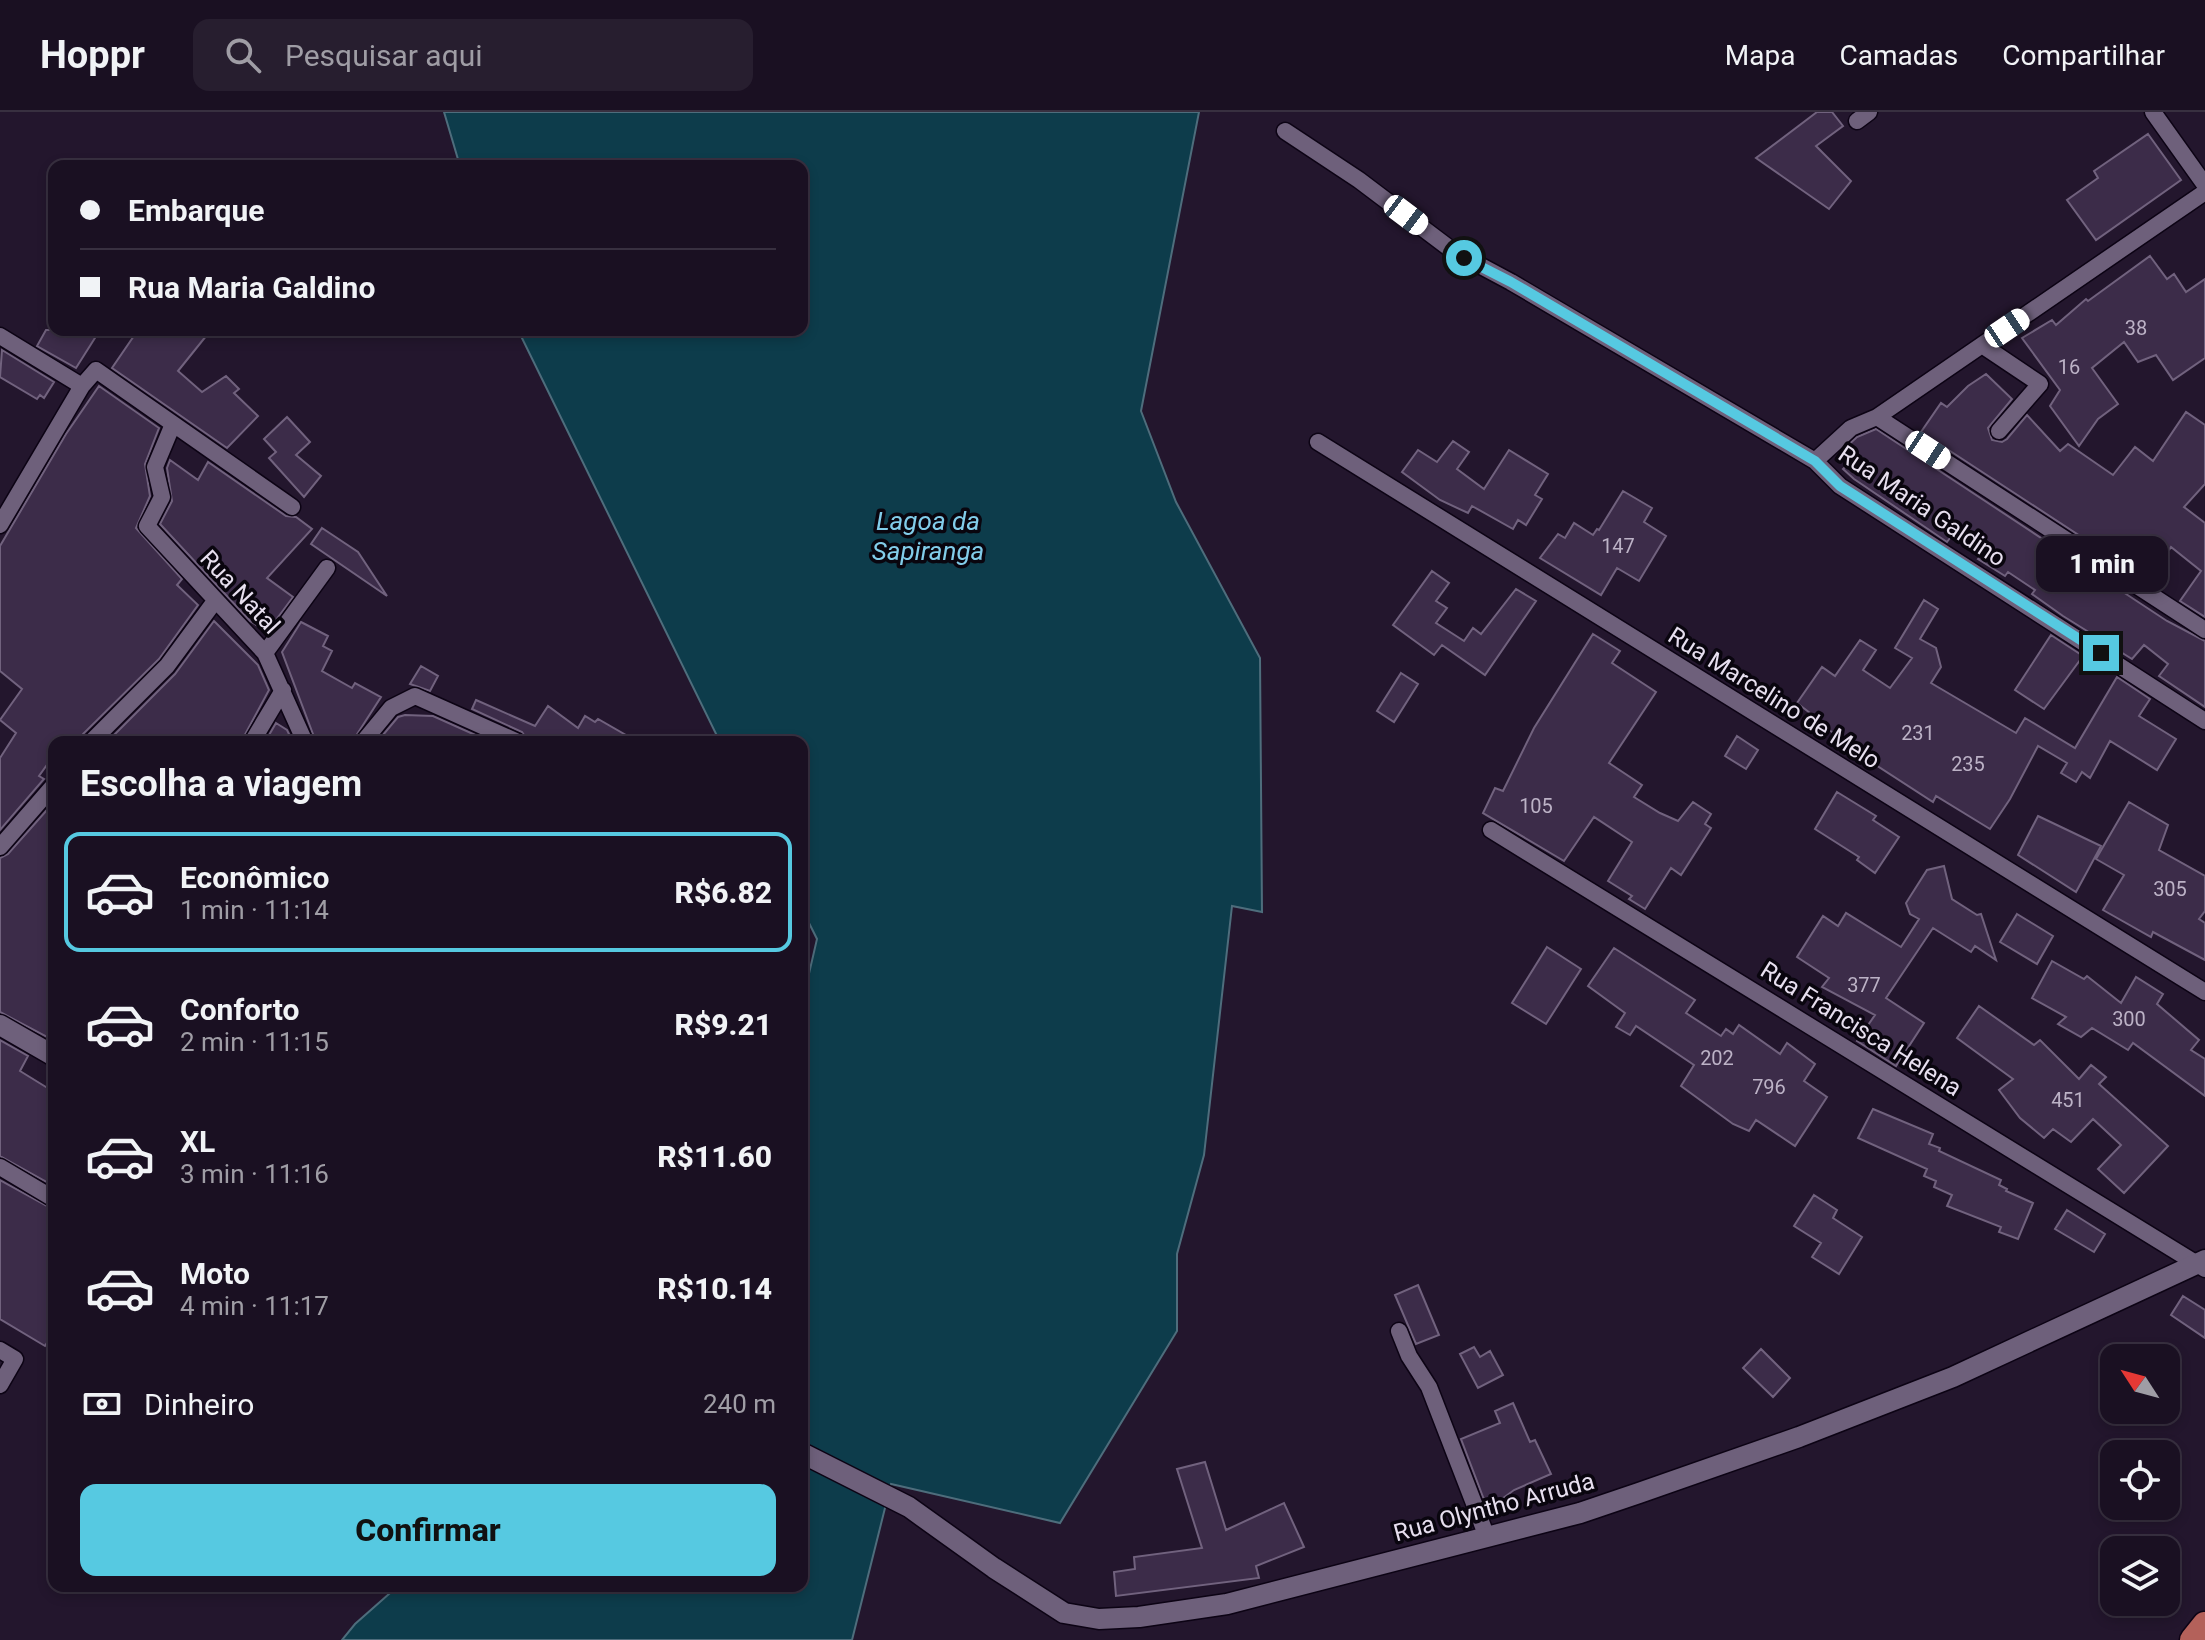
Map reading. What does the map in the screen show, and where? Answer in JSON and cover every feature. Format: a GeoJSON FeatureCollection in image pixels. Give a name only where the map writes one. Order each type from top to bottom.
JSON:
{"type":"FeatureCollection","features":[{"type":"Feature","properties":{"kind":"highway"},"geometry":{"type":"LineString","coordinates":[[2193,1640],[2205,1625]]}},
{"type":"Feature","properties":{"kind":"street"},"geometry":{"type":"LineString","coordinates":[[2153,112],[2205,185]]}},
{"type":"Feature","properties":{"kind":"street","name":"Rua Maria Galdino"},"geometry":{"type":"LineString","coordinates":[[1285,131],[1359,180],[1453,251],[1815,461],[1840,486],[2205,721]]}},
{"type":"Feature","properties":{"kind":"street"},"geometry":{"type":"LineString","coordinates":[[1815,461],[1851,428],[1877,417],[2205,192]]}},
{"type":"Feature","properties":{"kind":"street"},"geometry":{"type":"LineString","coordinates":[[0,336],[82,386]]}},
{"type":"Feature","properties":{"kind":"street"},"geometry":{"type":"LineString","coordinates":[[1982,345],[2040,384],[1999,431]]}},
{"type":"Feature","properties":{"kind":"street"},"geometry":{"type":"LineString","coordinates":[[0,525],[82,386],[96,370],[292,507]]}},
{"type":"Feature","properties":{"kind":"street"},"geometry":{"type":"LineString","coordinates":[[1877,417],[2205,630]]}},
{"type":"Feature","properties":{"kind":"street","name":"Rua Natal"},"geometry":{"type":"LineString","coordinates":[[173,424],[155,467],[162,497],[147,526],[265,653],[302,736]]}},
{"type":"Feature","properties":{"kind":"street","name":"Rua Marcelino de Melo"},"geometry":{"type":"LineString","coordinates":[[1318,442],[2205,992]]}},
{"type":"Feature","properties":{"kind":"street"},"geometry":{"type":"LineString","coordinates":[[265,653],[327,568]]}},
{"type":"Feature","properties":{"kind":"street"},"geometry":{"type":"LineString","coordinates":[[97,736],[167,666],[215,601]]}},
{"type":"Feature","properties":{"kind":"street"},"geometry":{"type":"LineString","coordinates":[[256,736],[283,690]]}},
{"type":"Feature","properties":{"kind":"street"},"geometry":{"type":"LineString","coordinates":[[368,736],[391,708],[415,696],[505,736]]}},
{"type":"Feature","properties":{"kind":"street"},"geometry":{"type":"LineString","coordinates":[[0,847],[48,792]]}},
{"type":"Feature","properties":{"kind":"street","name":"Rua Francisca Helena"},"geometry":{"type":"LineString","coordinates":[[1491,830],[2202,1264]]}},
{"type":"Feature","properties":{"kind":"street"},"geometry":{"type":"LineString","coordinates":[[0,1025],[48,1053]]}},
{"type":"Feature","properties":{"kind":"street"},"geometry":{"type":"LineString","coordinates":[[0,1167],[48,1195]]}},
{"type":"Feature","properties":{"kind":"street","name":"Rua Olyntho Arruda"},"geometry":{"type":"LineString","coordinates":[[808,1456],[909,1507],[1048,1603],[1074,1617],[1139,1617],[1227,1604],[1580,1513],[1813,1432],[1953,1377],[2202,1264]]}},
{"type":"Feature","properties":{"kind":"street"},"geometry":{"type":"LineString","coordinates":[[1399,1331],[1409,1356],[1429,1387],[1487,1537]]}},
{"type":"Feature","properties":{"kind":"street"},"geometry":{"type":"LineString","coordinates":[[0,1350],[15,1359],[0,1385]]}},
{"type":"Feature","properties":{"kind":"water","name":"Lagoa da Sapiranga"},"geometry":{"type":"Polygon","coordinates":[[[444,112],[1199,112],[1141,411],[1176,502],[1260,658],[1262,912],[1232,906],[1204,1155],[1177,1254],[1177,1331],[1060,1523],[891,1484],[852,1640],[342,1640],[391,1592],[808,1592],[808,978],[817,939],[808,921],[808,736],[717,736],[521,336],[808,336],[808,160],[458,160],[444,112]]]}},
{"type":"Feature","properties":{"kind":"building"},"geometry":{"type":"Polygon","coordinates":[[[1817,112],[1832,112],[1843,126],[1816,146],[1851,181],[1829,209],[1756,158],[1817,112]]]}},
{"type":"Feature","properties":{"kind":"building"},"geometry":{"type":"Polygon","coordinates":[[[2148,134],[2181,180],[2096,240],[2067,200],[2098,178],[2094,171],[2148,134]]]}},
{"type":"Feature","properties":{"kind":"building"},"geometry":{"type":"Polygon","coordinates":[[[2150,256],[2167,279],[2174,274],[2186,292],[2205,279],[2205,358],[2173,380],[2156,355],[2138,362],[2124,342],[2092,368],[2118,404],[2098,419],[2079,446],[2050,406],[2060,390],[2022,338],[2052,320],[2056,325],[2086,299],[2088,301],[2150,256]]]}},
{"type":"Feature","properties":{"kind":"building"},"geometry":{"type":"Polygon","coordinates":[[[46,330],[48,336],[96,336],[76,368],[37,346],[46,330]]]}},
{"type":"Feature","properties":{"kind":"building"},"geometry":{"type":"Polygon","coordinates":[[[134,336],[206,336],[178,371],[202,392],[226,376],[239,389],[234,393],[258,416],[227,448],[112,368],[134,336]]]}},
{"type":"Feature","properties":{"kind":"building"},"geometry":{"type":"Polygon","coordinates":[[[2,350],[54,382],[44,398],[40,395],[37,399],[0,377],[2,350]]]}},
{"type":"Feature","properties":{"kind":"building"},"geometry":{"type":"Polygon","coordinates":[[[1986,374],[2012,399],[1988,428],[1992,440],[2002,442],[2007,439],[2027,415],[2060,451],[2068,444],[2113,475],[2135,447],[2153,461],[2186,412],[2205,425],[2205,484],[2184,507],[2205,523],[2205,617],[2180,601],[2201,571],[2171,547],[2149,581],[1921,432],[1941,403],[1947,407],[1968,386],[1986,374]]]}},
{"type":"Feature","properties":{"kind":"building"},"geometry":{"type":"Polygon","coordinates":[[[99,386],[159,428],[145,464],[150,496],[136,528],[182,579],[177,585],[198,605],[159,659],[82,736],[48,736],[48,763],[39,776],[44,779],[0,830],[0,758],[16,733],[0,720],[22,689],[0,671],[0,546],[66,434],[99,386]]]}},
{"type":"Feature","properties":{"kind":"building"},"geometry":{"type":"Polygon","coordinates":[[[287,417],[310,442],[296,455],[321,476],[304,497],[269,458],[276,452],[264,439],[287,417]]]}},
{"type":"Feature","properties":{"kind":"building"},"geometry":{"type":"Polygon","coordinates":[[[1876,429],[2167,621],[2205,641],[2205,707],[2159,676],[2168,664],[2144,645],[2132,659],[2063,616],[2032,594],[2035,590],[2008,572],[2005,576],[1978,559],[1982,554],[1953,534],[1947,542],[1854,479],[1843,469],[1854,459],[1844,449],[1857,437],[1876,429]]]}},
{"type":"Feature","properties":{"kind":"building"},"geometry":{"type":"Polygon","coordinates":[[[1453,441],[1469,452],[1457,469],[1484,489],[1509,450],[1548,474],[1535,495],[1542,499],[1526,525],[1518,520],[1513,529],[1472,506],[1468,513],[1440,500],[1402,472],[1418,450],[1437,462],[1453,441]]]}},
{"type":"Feature","properties":{"kind":"building"},"geometry":{"type":"Polygon","coordinates":[[[170,460],[198,480],[208,462],[286,516],[296,517],[312,529],[267,578],[293,597],[267,632],[250,621],[160,524],[172,501],[167,468],[170,460]]]}},
{"type":"Feature","properties":{"kind":"building"},"geometry":{"type":"Polygon","coordinates":[[[1623,491],[1652,508],[1644,522],[1666,536],[1639,581],[1617,568],[1601,595],[1540,558],[1558,534],[1565,538],[1574,523],[1593,535],[1623,491]]]}},
{"type":"Feature","properties":{"kind":"building"},"geometry":{"type":"Polygon","coordinates":[[[322,528],[358,552],[387,596],[311,544],[322,528]]]}},
{"type":"Feature","properties":{"kind":"building"},"geometry":{"type":"Polygon","coordinates":[[[1432,571],[1449,583],[1436,601],[1447,608],[1436,623],[1464,641],[1473,628],[1481,634],[1516,589],[1536,601],[1485,675],[1442,645],[1434,655],[1393,625],[1432,571]]]}},
{"type":"Feature","properties":{"kind":"building"},"geometry":{"type":"Polygon","coordinates":[[[1924,600],[1938,609],[1920,639],[1936,648],[1941,667],[1931,683],[2016,733],[2025,718],[2075,748],[2117,677],[2150,699],[2139,716],[2176,739],[2157,770],[2110,741],[2090,778],[2082,772],[2076,782],[2061,773],[2067,763],[2038,746],[1990,829],[1936,796],[1933,802],[1848,747],[1850,744],[1808,716],[1810,713],[1797,703],[1822,667],[1835,676],[1860,640],[1876,650],[1863,670],[1890,688],[1912,658],[1895,648],[1924,600]]]}},
{"type":"Feature","properties":{"kind":"building"},"geometry":{"type":"Polygon","coordinates":[[[214,621],[258,665],[269,690],[244,736],[113,736],[175,674],[214,621]]]}},
{"type":"Feature","properties":{"kind":"building"},"geometry":{"type":"Polygon","coordinates":[[[301,622],[328,636],[323,646],[332,651],[322,671],[352,688],[355,683],[381,697],[356,736],[314,736],[282,652],[301,622]]]}},
{"type":"Feature","properties":{"kind":"building"},"geometry":{"type":"Polygon","coordinates":[[[1593,634],[1620,651],[1612,663],[1656,692],[1609,763],[1642,785],[1634,797],[1660,813],[1678,821],[1693,802],[1711,814],[1705,824],[1711,828],[1681,875],[1671,868],[1645,909],[1629,899],[1632,896],[1608,881],[1632,842],[1594,817],[1564,861],[1483,813],[1495,788],[1503,791],[1534,728],[1593,634]]]}},
{"type":"Feature","properties":{"kind":"building"},"geometry":{"type":"Polygon","coordinates":[[[2051,635],[2083,656],[2044,709],[2015,690],[2051,635]]]}},
{"type":"Feature","properties":{"kind":"building"},"geometry":{"type":"Polygon","coordinates":[[[421,666],[438,676],[430,691],[410,684],[421,666]]]}},
{"type":"Feature","properties":{"kind":"building"},"geometry":{"type":"Polygon","coordinates":[[[1401,673],[1418,684],[1394,722],[1377,711],[1401,673]]]}},
{"type":"Feature","properties":{"kind":"building"},"geometry":{"type":"Polygon","coordinates":[[[476,700],[535,726],[548,706],[578,728],[585,716],[595,722],[598,719],[628,736],[525,736],[472,709],[476,700]]]}},
{"type":"Feature","properties":{"kind":"building"},"geometry":{"type":"Polygon","coordinates":[[[433,716],[478,736],[382,736],[398,717],[433,716]]]}},
{"type":"Feature","properties":{"kind":"building"},"geometry":{"type":"Polygon","coordinates":[[[276,723],[290,736],[268,736],[276,723]]]}},
{"type":"Feature","properties":{"kind":"building"},"geometry":{"type":"Polygon","coordinates":[[[1737,736],[1758,750],[1746,769],[1725,756],[1737,736]]]}},
{"type":"Feature","properties":{"kind":"building"},"geometry":{"type":"Polygon","coordinates":[[[1837,792],[1876,816],[1873,820],[1899,837],[1875,873],[1857,860],[1859,857],[1815,829],[1837,792]]]}},
{"type":"Feature","properties":{"kind":"building"},"geometry":{"type":"Polygon","coordinates":[[[2129,802],[2168,825],[2159,850],[2205,876],[2205,911],[2199,919],[2205,923],[2205,960],[2153,932],[2151,937],[2103,910],[2124,875],[2096,859],[2129,802]]]}},
{"type":"Feature","properties":{"kind":"building"},"geometry":{"type":"Polygon","coordinates":[[[48,809],[47,1037],[0,1012],[0,858],[8,854],[48,809]]]}},
{"type":"Feature","properties":{"kind":"building"},"geometry":{"type":"Polygon","coordinates":[[[2038,816],[2101,846],[2076,892],[2018,855],[2038,816]]]}},
{"type":"Feature","properties":{"kind":"building"},"geometry":{"type":"Polygon","coordinates":[[[1944,866],[1952,899],[1977,915],[1981,914],[1996,960],[1975,946],[1971,952],[1933,928],[1886,998],[1924,1023],[1896,1066],[1857,1041],[1875,1015],[1822,987],[1829,978],[1797,957],[1823,916],[1838,926],[1846,913],[1901,947],[1919,919],[1910,914],[1906,903],[1927,870],[1944,866]]]}},
{"type":"Feature","properties":{"kind":"building"},"geometry":{"type":"Polygon","coordinates":[[[2017,914],[2053,936],[2037,964],[2000,942],[2017,914]]]}},
{"type":"Feature","properties":{"kind":"building"},"geometry":{"type":"Polygon","coordinates":[[[1547,947],[1581,969],[1546,1024],[1512,1003],[1547,947]]]}},
{"type":"Feature","properties":{"kind":"building"},"geometry":{"type":"Polygon","coordinates":[[[1614,948],[1695,1000],[1686,1013],[1721,1036],[1726,1029],[1733,1034],[1739,1025],[1780,1054],[1787,1043],[1815,1064],[1804,1081],[1827,1097],[1795,1146],[1756,1120],[1749,1131],[1733,1124],[1681,1086],[1694,1065],[1636,1026],[1630,1035],[1616,1027],[1625,1013],[1588,986],[1614,948]]]}},
{"type":"Feature","properties":{"kind":"building"},"geometry":{"type":"Polygon","coordinates":[[[2052,961],[2084,979],[2087,976],[2121,1003],[2136,977],[2163,994],[2157,1004],[2199,1040],[2191,1050],[2205,1059],[2205,1096],[2133,1043],[2128,1050],[2092,1028],[2081,1037],[2058,1024],[2066,1017],[2032,998],[2052,961]]]}},
{"type":"Feature","properties":{"kind":"building"},"geometry":{"type":"Polygon","coordinates":[[[1979,1006],[2034,1045],[2040,1040],[2079,1079],[2091,1065],[2106,1077],[2099,1084],[2168,1146],[2124,1193],[2098,1169],[2121,1145],[2093,1119],[2071,1142],[2053,1129],[2044,1138],[2020,1118],[1999,1090],[2013,1079],[1957,1038],[1979,1006]]]}},
{"type":"Feature","properties":{"kind":"building"},"geometry":{"type":"Polygon","coordinates":[[[0,1040],[28,1056],[20,1071],[48,1088],[48,1183],[0,1156],[0,1040]]]}},
{"type":"Feature","properties":{"kind":"building"},"geometry":{"type":"Polygon","coordinates":[[[1873,1109],[1933,1134],[1929,1144],[1940,1148],[1939,1151],[2001,1180],[1999,1185],[2006,1191],[2033,1203],[2018,1239],[1999,1232],[2001,1227],[1947,1206],[1952,1195],[1934,1187],[1936,1181],[1924,1176],[1927,1169],[1858,1138],[1873,1109]]]}},
{"type":"Feature","properties":{"kind":"building"},"geometry":{"type":"Polygon","coordinates":[[[0,1180],[48,1207],[48,1341],[45,1346],[0,1319],[0,1180]]]}},
{"type":"Feature","properties":{"kind":"building"},"geometry":{"type":"Polygon","coordinates":[[[1814,1195],[1837,1210],[1833,1218],[1862,1237],[1839,1274],[1812,1257],[1821,1243],[1794,1226],[1814,1195]]]}},
{"type":"Feature","properties":{"kind":"building"},"geometry":{"type":"Polygon","coordinates":[[[2067,1210],[2105,1234],[2094,1252],[2055,1229],[2067,1210]]]}},
{"type":"Feature","properties":{"kind":"building"},"geometry":{"type":"Polygon","coordinates":[[[1418,1285],[1439,1335],[1416,1344],[1395,1295],[1418,1285]]]}},
{"type":"Feature","properties":{"kind":"building"},"geometry":{"type":"Polygon","coordinates":[[[2183,1296],[2205,1310],[2205,1338],[2171,1315],[2183,1296]]]}},
{"type":"Feature","properties":{"kind":"building"},"geometry":{"type":"Polygon","coordinates":[[[1474,1347],[1480,1357],[1490,1351],[1503,1375],[1478,1388],[1460,1354],[1474,1347]]]}},
{"type":"Feature","properties":{"kind":"building"},"geometry":{"type":"Polygon","coordinates":[[[1761,1349],[1790,1378],[1773,1397],[1743,1368],[1761,1349]]]}},
{"type":"Feature","properties":{"kind":"building"},"geometry":{"type":"Polygon","coordinates":[[[1513,1403],[1530,1442],[1535,1440],[1551,1474],[1514,1490],[1491,1507],[1483,1497],[1461,1439],[1500,1423],[1495,1411],[1513,1403]]]}},
{"type":"Feature","properties":{"kind":"building"},"geometry":{"type":"Polygon","coordinates":[[[1205,1462],[1226,1530],[1284,1503],[1304,1547],[1256,1566],[1259,1578],[1116,1596],[1114,1572],[1135,1569],[1134,1557],[1202,1548],[1177,1469],[1205,1462]]]}},
{"type":"Feature","properties":{"kind":"route"},"geometry":{"type":"LineString","coordinates":[[1464,258],[1511,282],[1815,461],[1840,486],[2101,653]]}}]}
